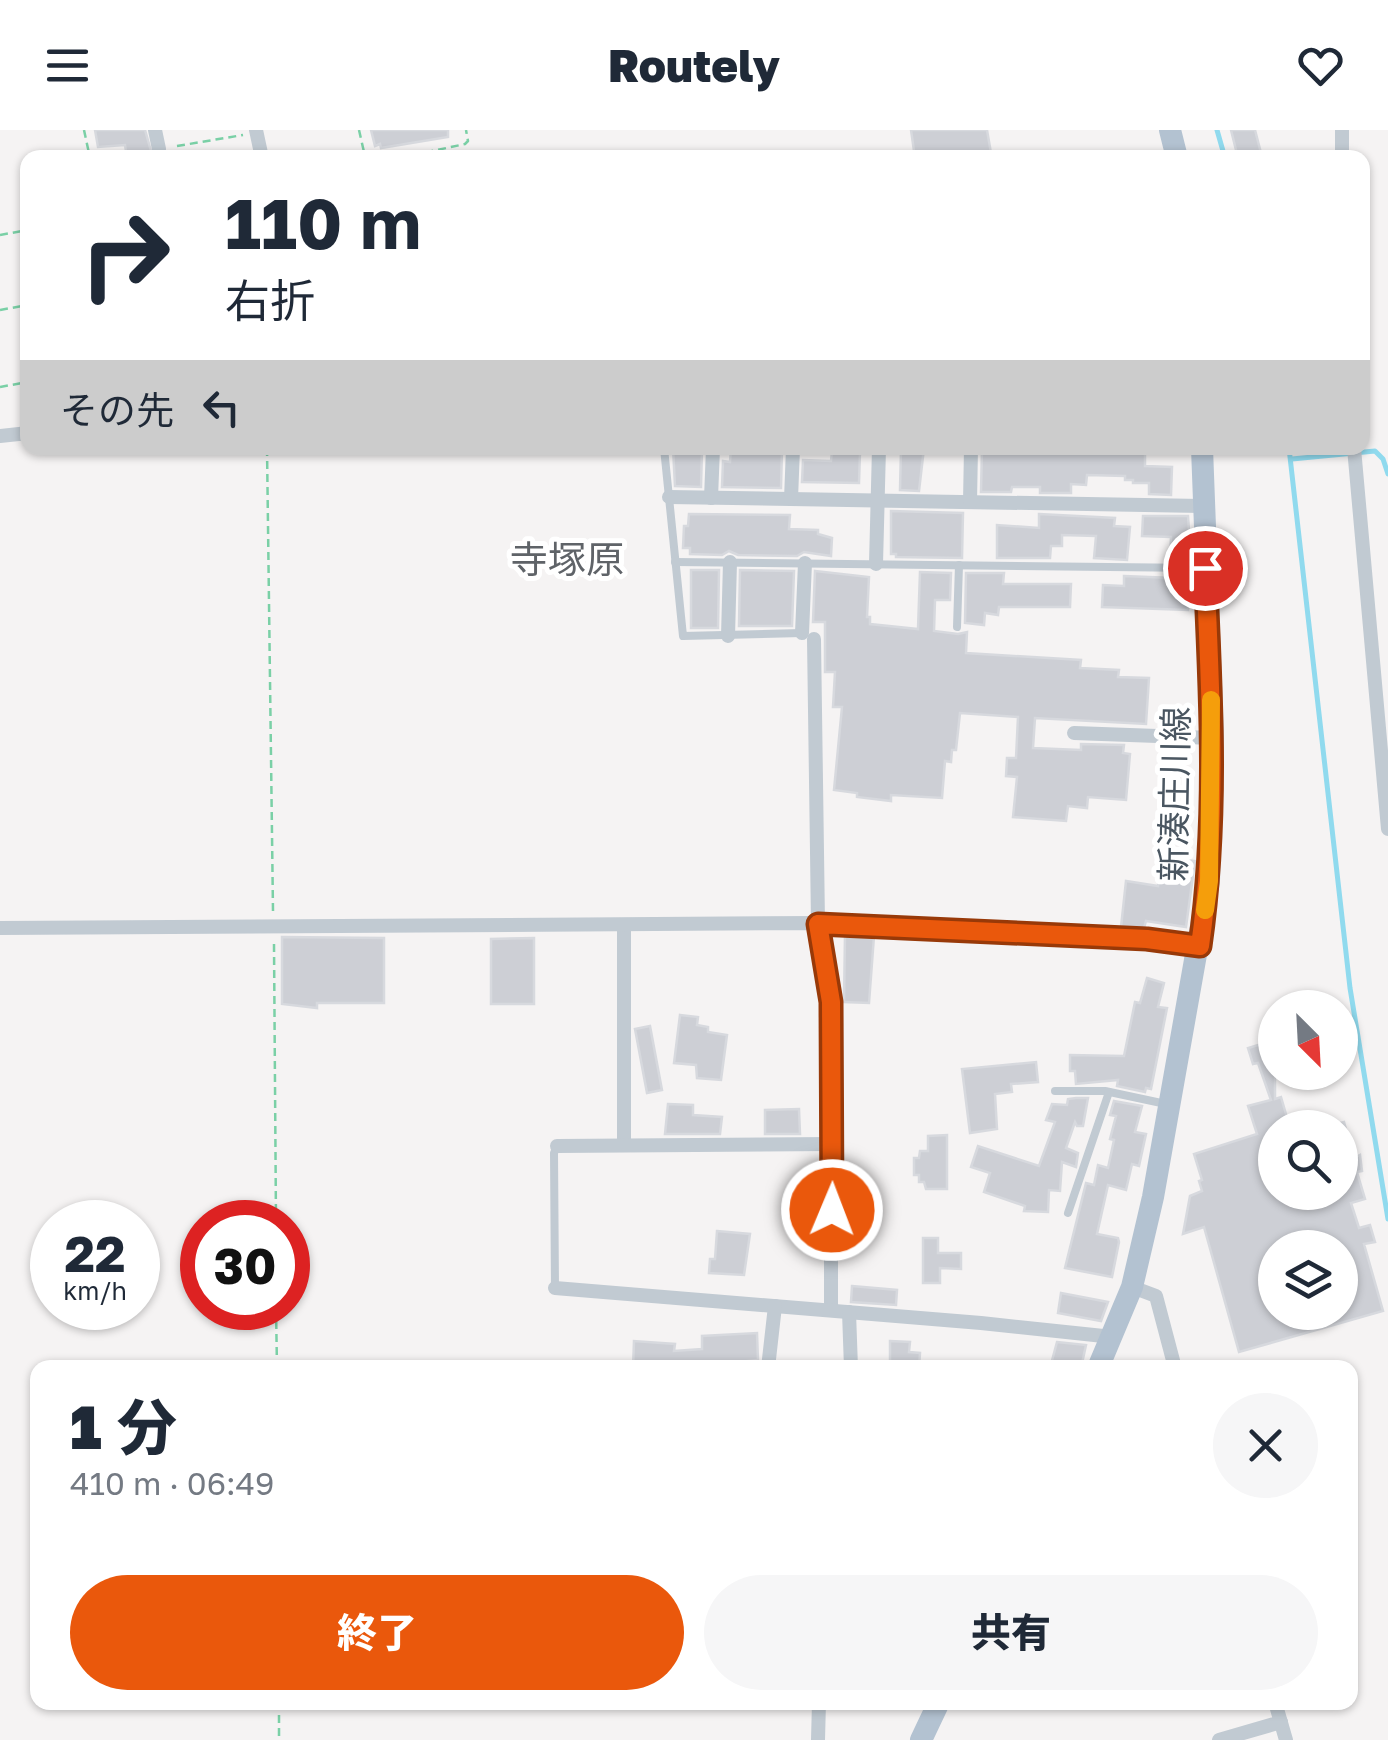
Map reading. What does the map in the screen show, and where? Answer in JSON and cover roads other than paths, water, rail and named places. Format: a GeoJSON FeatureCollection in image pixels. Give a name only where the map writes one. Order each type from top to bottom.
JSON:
{"type":"FeatureCollection","features":[{"type":"Feature","properties":{"kind":"main road","name":"新湊庄川線"},"geometry":{"type":"LineString","coordinates":[[1102,1360],[1132,1286],[1170,1105],[1209,881],[1213,738],[1202,455]]}},
{"type":"Feature","properties":{"kind":"main road"},"geometry":{"type":"LineString","coordinates":[[921,1740],[935,1710]]}},
{"type":"Feature","properties":{"kind":"street"},"geometry":{"type":"LineString","coordinates":[[155,130],[159,150]]}},
{"type":"Feature","properties":{"kind":"street"},"geometry":{"type":"LineString","coordinates":[[711,498],[712,455]]}},
{"type":"Feature","properties":{"kind":"street"},"geometry":{"type":"LineString","coordinates":[[791,499],[793,455]]}},
{"type":"Feature","properties":{"kind":"street"},"geometry":{"type":"LineString","coordinates":[[876,564],[879,455]]}},
{"type":"Feature","properties":{"kind":"street"},"geometry":{"type":"LineString","coordinates":[[970,455],[970,502]]}},
{"type":"Feature","properties":{"kind":"street"},"geometry":{"type":"LineString","coordinates":[[1355,455],[1388,829]]}},
{"type":"Feature","properties":{"kind":"street"},"geometry":{"type":"LineString","coordinates":[[669,497],[1202,506]]}},
{"type":"Feature","properties":{"kind":"street"},"geometry":{"type":"LineString","coordinates":[[728,636],[730,562]]}},
{"type":"Feature","properties":{"kind":"street"},"geometry":{"type":"LineString","coordinates":[[805,563],[818,924],[831,1002],[831,1310]]}},
{"type":"Feature","properties":{"kind":"street"},"geometry":{"type":"LineString","coordinates":[[1074,733],[1213,738]]}},
{"type":"Feature","properties":{"kind":"street"},"geometry":{"type":"LineString","coordinates":[[0,928],[818,924],[1128,938],[1200,946]]}},
{"type":"Feature","properties":{"kind":"street"},"geometry":{"type":"LineString","coordinates":[[624,927],[624,1146]]}},
{"type":"Feature","properties":{"kind":"street"},"geometry":{"type":"LineString","coordinates":[[557,1146],[833,1144]]}},
{"type":"Feature","properties":{"kind":"street"},"geometry":{"type":"LineString","coordinates":[[1132,1286],[1156,1296],[1173,1360]]}},
{"type":"Feature","properties":{"kind":"street"},"geometry":{"type":"LineString","coordinates":[[555,1288],[1112,1337]]}},
{"type":"Feature","properties":{"kind":"street"},"geometry":{"type":"LineString","coordinates":[[769,1360],[775,1306]]}},
{"type":"Feature","properties":{"kind":"street"},"geometry":{"type":"LineString","coordinates":[[849,1312],[851,1360]]}},
{"type":"Feature","properties":{"kind":"street"},"geometry":{"type":"LineString","coordinates":[[818,1740],[819,1710]]}},
{"type":"Feature","properties":{"kind":"street"},"geometry":{"type":"LineString","coordinates":[[1277,1710],[1286,1740]]}},
{"type":"Feature","properties":{"kind":"street"},"geometry":{"type":"LineString","coordinates":[[1220,1740],[1281,1722]]}},
{"type":"Feature","properties":{"kind":"lane"},"geometry":{"type":"LineString","coordinates":[[665,455],[683,636],[808,636]]}},
{"type":"Feature","properties":{"kind":"lane"},"geometry":{"type":"LineString","coordinates":[[675,562],[1205,568]]}},
{"type":"Feature","properties":{"kind":"lane"},"geometry":{"type":"LineString","coordinates":[[958,627],[959,565]]}},
{"type":"Feature","properties":{"kind":"lane"},"geometry":{"type":"LineString","coordinates":[[1054,1090],[1109,1092],[1170,1105]]}},
{"type":"Feature","properties":{"kind":"lane"},"geometry":{"type":"LineString","coordinates":[[1068,1214],[1109,1092]]}},
{"type":"Feature","properties":{"kind":"lane"},"geometry":{"type":"LineString","coordinates":[[555,1288],[557,1146]]}},
{"type":"Feature","properties":{"kind":"waterway"},"geometry":{"type":"LineString","coordinates":[[1217,130],[1223,150]]}},
{"type":"Feature","properties":{"kind":"waterway"},"geometry":{"type":"LineString","coordinates":[[1370,451],[1383,459],[1388,474]]}},
{"type":"Feature","properties":{"kind":"waterway"},"geometry":{"type":"LineString","coordinates":[[1290,455],[1350,988],[1388,1219]]}},
{"type":"Feature","properties":{"kind":"waterway"},"geometry":{"type":"LineString","coordinates":[[1292,459],[1334,455]]}},
{"type":"Feature","properties":{"kind":"district","name":"寺塚原"},"geometry":{"type":"Point","coordinates":[567,558]}}]}
